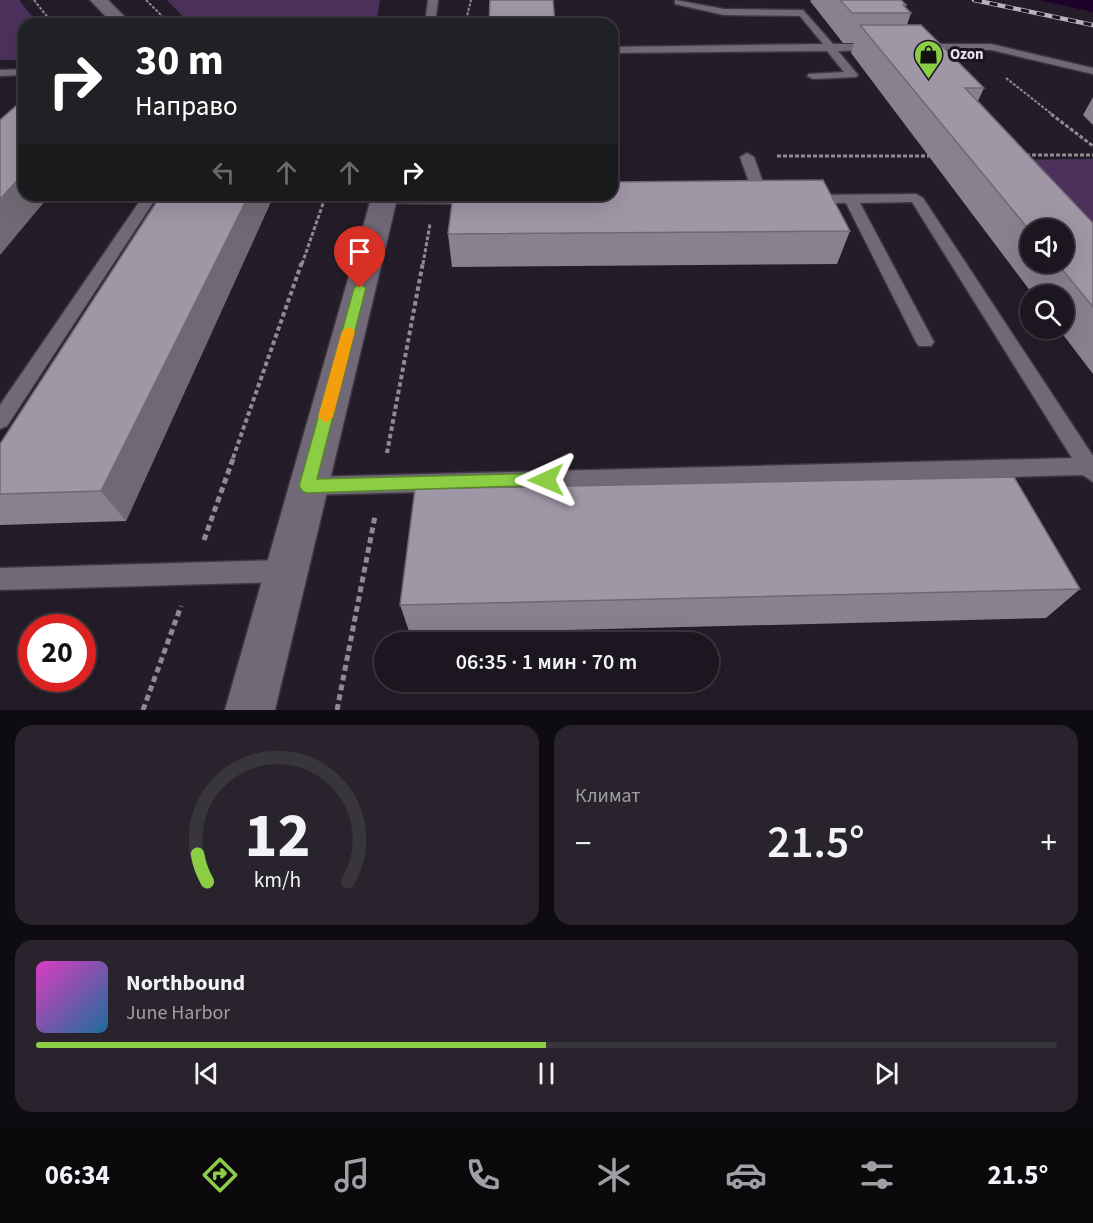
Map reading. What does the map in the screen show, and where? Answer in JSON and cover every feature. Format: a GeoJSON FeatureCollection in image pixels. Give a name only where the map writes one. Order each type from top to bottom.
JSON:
{"type":"FeatureCollection","features":[{"type":"Feature","properties":{"kind":"street"},"geometry":{"type":"LineString","coordinates":[[98,0],[117,18]]}},
{"type":"Feature","properties":{"kind":"street"},"geometry":{"type":"LineString","coordinates":[[250,710],[383,201]]}},
{"type":"Feature","properties":{"kind":"lane"},"geometry":{"type":"LineString","coordinates":[[431,18],[433,0]]}},
{"type":"Feature","properties":{"kind":"lane"},"geometry":{"type":"LineString","coordinates":[[678,2],[724,12],[803,13],[852,75],[813,76]]}},
{"type":"Feature","properties":{"kind":"lane"},"geometry":{"type":"LineString","coordinates":[[618,50],[887,47]]}},
{"type":"Feature","properties":{"kind":"lane"},"geometry":{"type":"LineString","coordinates":[[910,47],[991,47],[1093,71]]}},
{"type":"Feature","properties":{"kind":"lane"},"geometry":{"type":"LineString","coordinates":[[0,73],[18,72]]}},
{"type":"Feature","properties":{"kind":"lane"},"geometry":{"type":"LineString","coordinates":[[747,157],[762,199]]}},
{"type":"Feature","properties":{"kind":"lane"},"geometry":{"type":"LineString","coordinates":[[795,199],[916,198],[1091,469]]}},
{"type":"Feature","properties":{"kind":"lane"},"geometry":{"type":"LineString","coordinates":[[851,199],[925,342]]}},
{"type":"Feature","properties":{"kind":"lane"},"geometry":{"type":"LineString","coordinates":[[0,420],[147,201]]}},
{"type":"Feature","properties":{"kind":"lane"},"geometry":{"type":"LineString","coordinates":[[307,486],[1091,469]]}},
{"type":"Feature","properties":{"kind":"lane"},"geometry":{"type":"LineString","coordinates":[[0,579],[285,571]]}},
{"type":"Feature","properties":{"kind":"path"},"geometry":{"type":"LineString","coordinates":[[34,0],[48,18]]}},
{"type":"Feature","properties":{"kind":"path"},"geometry":{"type":"LineString","coordinates":[[146,0],[164,18]]}},
{"type":"Feature","properties":{"kind":"path"},"geometry":{"type":"LineString","coordinates":[[466,18],[471,0]]}},
{"type":"Feature","properties":{"kind":"path"},"geometry":{"type":"LineString","coordinates":[[1004,76],[1093,146]]}},
{"type":"Feature","properties":{"kind":"path"},"geometry":{"type":"LineString","coordinates":[[1021,155],[1093,155]]}},
{"type":"Feature","properties":{"kind":"path"},"geometry":{"type":"LineString","coordinates":[[747,157],[938,156]]}},
{"type":"Feature","properties":{"kind":"path"},"geometry":{"type":"LineString","coordinates":[[143,710],[324,201]]}},
{"type":"Feature","properties":{"kind":"path"},"geometry":{"type":"LineString","coordinates":[[338,710],[435,201]]}},
{"type":"Feature","properties":{"kind":"shaded area"},"geometry":{"type":"Polygon","coordinates":[[[0,0],[19,0],[33,18],[18,18],[18,60],[0,60],[0,0]]]}},
{"type":"Feature","properties":{"kind":"shaded area"},"geometry":{"type":"Polygon","coordinates":[[[167,0],[380,0],[377,18],[184,18],[167,0]]]}},
{"type":"Feature","properties":{"kind":"shaded area"},"geometry":{"type":"Polygon","coordinates":[[[1038,0],[1093,0],[1093,12],[1038,0]]]}},
{"type":"Feature","properties":{"kind":"shaded area"},"geometry":{"type":"Polygon","coordinates":[[[1093,159],[1093,282],[1074,248],[1074,219],[1052,219],[987,160],[1093,159]]]}},
{"type":"Feature","properties":{"kind":"building"},"geometry":{"type":"Polygon","coordinates":[[[490,0],[553,0],[554,18],[489,18],[490,0]]]}},
{"type":"Feature","properties":{"kind":"building"},"geometry":{"type":"Polygon","coordinates":[[[840,0],[901,0],[911,13],[852,13],[840,0]]]}},
{"type":"Feature","properties":{"kind":"building"},"geometry":{"type":"Polygon","coordinates":[[[860,25],[921,25],[984,88],[965,88],[1093,223],[1093,307],[1065,273],[1074,273],[1074,219],[1020,219],[860,25]]]}},
{"type":"Feature","properties":{"kind":"building"},"geometry":{"type":"Polygon","coordinates":[[[18,105],[18,180],[0,199],[0,120],[18,105]]]}},
{"type":"Feature","properties":{"kind":"building"},"geometry":{"type":"Polygon","coordinates":[[[823,180],[850,231],[448,234],[452,201],[618,201],[618,182],[823,180]]]}},
{"type":"Feature","properties":{"kind":"building"},"geometry":{"type":"Polygon","coordinates":[[[157,201],[246,201],[101,491],[0,494],[0,444],[157,201]]]}},
{"type":"Feature","properties":{"kind":"building"},"geometry":{"type":"Polygon","coordinates":[[[1014,477],[1080,589],[400,605],[415,489],[1014,477]]]}},
{"type":"Feature","properties":{"kind":"railway"},"geometry":{"type":"LineString","coordinates":[[974,0],[1093,25]]}},
{"type":"Feature","properties":{"kind":"slow traffic"},"geometry":{"type":"LineString","coordinates":[[326,417],[349,331]]}},
{"type":"Feature","properties":{"kind":"place","name":"Ozon"},"geometry":{"type":"Point","coordinates":[929,80]}},
{"type":"Feature","properties":{"kind":"route"},"geometry":{"type":"LineString","coordinates":[[360,288],[307,486],[546,480]]}}]}
